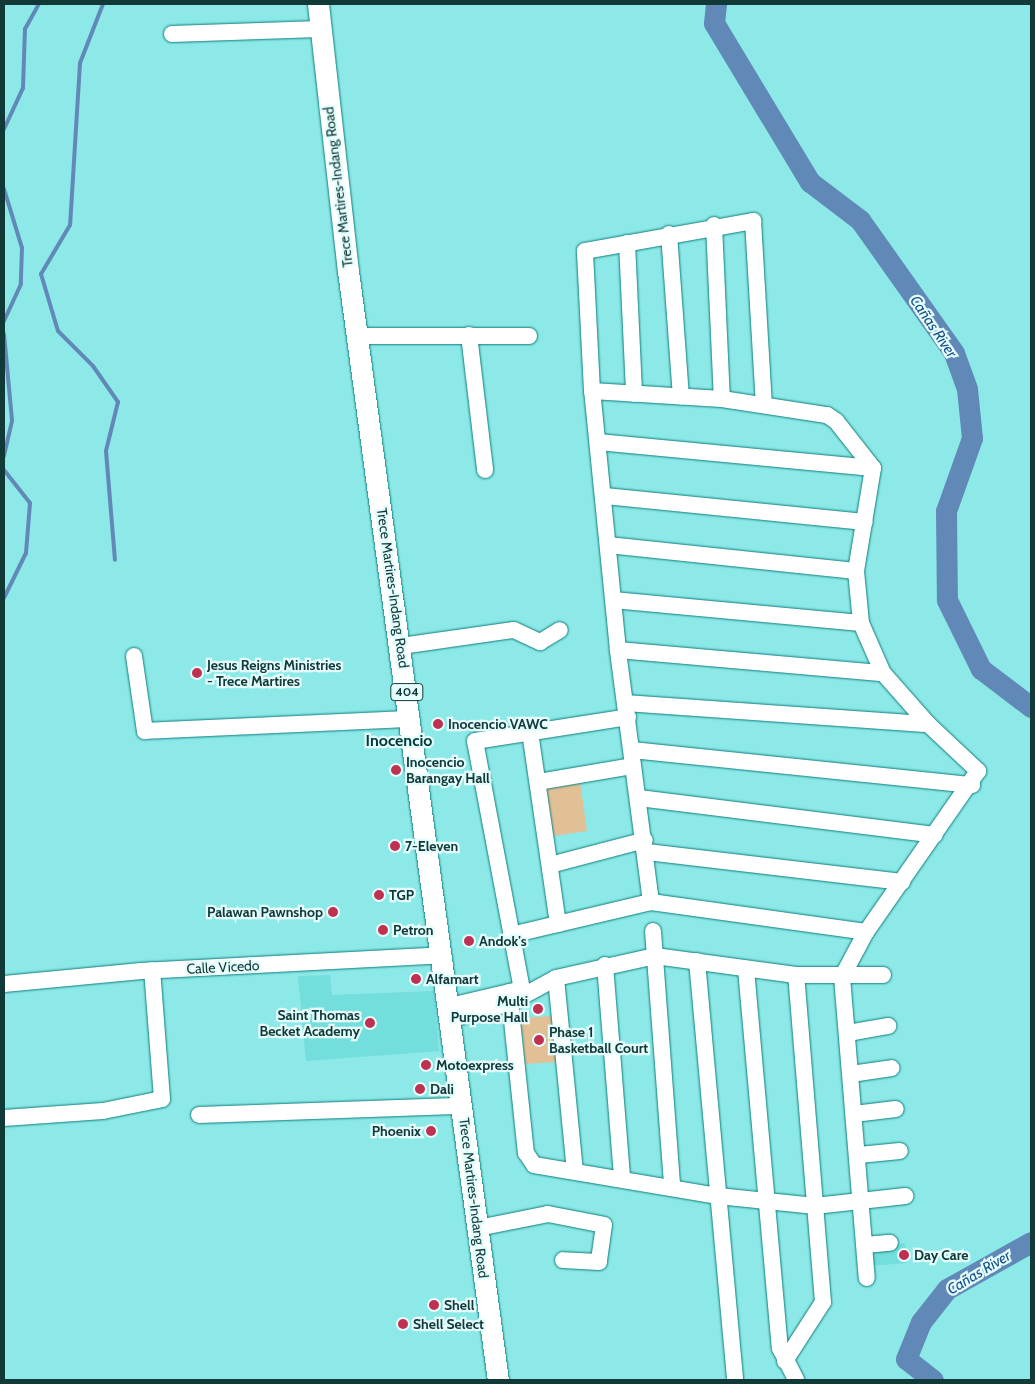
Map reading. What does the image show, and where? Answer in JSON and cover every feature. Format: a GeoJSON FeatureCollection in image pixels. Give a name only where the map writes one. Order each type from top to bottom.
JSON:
{"type":"FeatureCollection","features":[{"type":"Feature","properties":{"kind":"main road","name":"Trece Martires-Indang Road"},"geometry":{"type":"LineString","coordinates":[[318,4],[319,29],[358,336],[451,1012],[498,1380]]}},
{"type":"Feature","properties":{"kind":"street"},"geometry":{"type":"LineString","coordinates":[[172,34],[319,29]]}},
{"type":"Feature","properties":{"kind":"street"},"geometry":{"type":"LineString","coordinates":[[651,902],[646,846],[618,650],[605,496],[592,392],[583,257],[590,249],[748,218],[755,226],[764,405]]}},
{"type":"Feature","properties":{"kind":"street"},"geometry":{"type":"LineString","coordinates":[[714,225],[722,399]]}},
{"type":"Feature","properties":{"kind":"street"},"geometry":{"type":"LineString","coordinates":[[669,234],[681,397]]}},
{"type":"Feature","properties":{"kind":"street"},"geometry":{"type":"LineString","coordinates":[[627,243],[634,394]]}},
{"type":"Feature","properties":{"kind":"street"},"geometry":{"type":"LineString","coordinates":[[469,335],[485,470]]}},
{"type":"Feature","properties":{"kind":"street"},"geometry":{"type":"LineString","coordinates":[[358,336],[529,336]]}},
{"type":"Feature","properties":{"kind":"street"},"geometry":{"type":"LineString","coordinates":[[592,392],[722,399],[764,405],[827,415],[846,431],[873,468],[856,571],[861,623],[883,673],[928,724],[978,771],[972,785],[866,932],[842,977],[859,1155],[867,1278]]}},
{"type":"Feature","properties":{"kind":"street"},"geometry":{"type":"LineString","coordinates":[[598,442],[873,468]]}},
{"type":"Feature","properties":{"kind":"street"},"geometry":{"type":"LineString","coordinates":[[605,496],[865,522]]}},
{"type":"Feature","properties":{"kind":"street"},"geometry":{"type":"LineString","coordinates":[[608,545],[856,571]]}},
{"type":"Feature","properties":{"kind":"street"},"geometry":{"type":"LineString","coordinates":[[613,600],[861,623]]}},
{"type":"Feature","properties":{"kind":"street"},"geometry":{"type":"LineString","coordinates":[[401,646],[514,630],[540,642],[560,630]]}},
{"type":"Feature","properties":{"kind":"street"},"geometry":{"type":"LineString","coordinates":[[618,650],[883,673]]}},
{"type":"Feature","properties":{"kind":"street"},"geometry":{"type":"LineString","coordinates":[[134,656],[145,731],[411,719]]}},
{"type":"Feature","properties":{"kind":"street"},"geometry":{"type":"LineString","coordinates":[[905,1196],[815,1206],[718,1196],[672,1186],[534,1165],[526,1153],[520,993],[476,741],[530,732],[626,710],[928,724]]}},
{"type":"Feature","properties":{"kind":"street"},"geometry":{"type":"LineString","coordinates":[[530,732],[558,924]]}},
{"type":"Feature","properties":{"kind":"street"},"geometry":{"type":"LineString","coordinates":[[538,782],[632,758],[972,785]]}},
{"type":"Feature","properties":{"kind":"street"},"geometry":{"type":"LineString","coordinates":[[639,798],[935,835]]}},
{"type":"Feature","properties":{"kind":"street"},"geometry":{"type":"LineString","coordinates":[[550,864],[646,846],[902,882]]}},
{"type":"Feature","properties":{"kind":"street"},"geometry":{"type":"LineString","coordinates":[[511,935],[651,902],[866,932]]}},
{"type":"Feature","properties":{"kind":"street"},"geometry":{"type":"LineString","coordinates":[[653,931],[672,1186]]}},
{"type":"Feature","properties":{"kind":"street","name":"Calle Vicedo"},"geometry":{"type":"LineString","coordinates":[[4,984],[152,970],[443,955]]}},
{"type":"Feature","properties":{"kind":"street"},"geometry":{"type":"LineString","coordinates":[[451,1012],[520,993],[556,978],[605,965],[654,956],[796,976],[883,976]]}},
{"type":"Feature","properties":{"kind":"street"},"geometry":{"type":"LineString","coordinates":[[697,961],[735,1380]]}},
{"type":"Feature","properties":{"kind":"street"},"geometry":{"type":"LineString","coordinates":[[605,965],[622,1178]]}},
{"type":"Feature","properties":{"kind":"street"},"geometry":{"type":"LineString","coordinates":[[746,969],[766,1201],[785,1361],[796,1380]]}},
{"type":"Feature","properties":{"kind":"street"},"geometry":{"type":"LineString","coordinates":[[4,1118],[103,1111],[162,1099],[152,970]]}},
{"type":"Feature","properties":{"kind":"street"},"geometry":{"type":"LineString","coordinates":[[785,1361],[823,1302],[796,976]]}},
{"type":"Feature","properties":{"kind":"street"},"geometry":{"type":"LineString","coordinates":[[556,978],[575,1171]]}},
{"type":"Feature","properties":{"kind":"street"},"geometry":{"type":"LineString","coordinates":[[848,1033],[888,1026]]}},
{"type":"Feature","properties":{"kind":"street"},"geometry":{"type":"LineString","coordinates":[[851,1074],[892,1068]]}},
{"type":"Feature","properties":{"kind":"street"},"geometry":{"type":"LineString","coordinates":[[199,1114],[462,1106]]}},
{"type":"Feature","properties":{"kind":"street"},"geometry":{"type":"LineString","coordinates":[[854,1114],[896,1109]]}},
{"type":"Feature","properties":{"kind":"street"},"geometry":{"type":"LineString","coordinates":[[859,1155],[900,1151]]}},
{"type":"Feature","properties":{"kind":"street"},"geometry":{"type":"LineString","coordinates":[[478,1228],[548,1214],[604,1225],[599,1262],[563,1260]]}},
{"type":"Feature","properties":{"kind":"street"},"geometry":{"type":"LineString","coordinates":[[865,1245],[890,1243]]}},
{"type":"Feature","properties":{"kind":"shaded area"},"geometry":{"type":"Polygon","coordinates":[[[580,782],[587,831],[553,836],[546,787],[580,782]]]}},
{"type":"Feature","properties":{"kind":"shaded area","name":"Saint Thomas Becket Academy"},"geometry":{"type":"Polygon","coordinates":[[[330,975],[332,995],[434,991],[439,1051],[306,1061],[298,976],[330,975]]]}},
{"type":"Feature","properties":{"kind":"shaded area","name":"Phase 1 Basketball Court"},"geometry":{"type":"Polygon","coordinates":[[[553,1016],[557,1062],[525,1064],[521,1018],[553,1016]]]}},
{"type":"Feature","properties":{"kind":"shaded area"},"geometry":{"type":"Polygon","coordinates":[[[905,1243],[907,1263],[868,1266],[867,1246],[905,1243]]]}},
{"type":"Feature","properties":{"kind":"waterway"},"geometry":{"type":"LineString","coordinates":[[4,129],[23,88],[25,29],[39,4]]}},
{"type":"Feature","properties":{"kind":"waterway"},"geometry":{"type":"LineString","coordinates":[[103,4],[80,63],[70,225],[41,274],[58,331],[93,366],[118,402],[106,451],[115,560]]}},
{"type":"Feature","properties":{"kind":"waterway","name":"Cañas River"},"geometry":{"type":"LineString","coordinates":[[716,4],[714,23],[810,182],[860,220],[954,353],[967,389],[972,438],[946,511],[947,600],[981,669],[1031,707]]}},
{"type":"Feature","properties":{"kind":"waterway"},"geometry":{"type":"LineString","coordinates":[[4,189],[22,248],[21,284],[4,321]]}},
{"type":"Feature","properties":{"kind":"waterway"},"geometry":{"type":"LineString","coordinates":[[4,334],[12,421],[4,456]]}},
{"type":"Feature","properties":{"kind":"waterway"},"geometry":{"type":"LineString","coordinates":[[4,470],[30,503],[26,553],[4,598]]}},
{"type":"Feature","properties":{"kind":"waterway","name":"Cañas River"},"geometry":{"type":"LineString","coordinates":[[933,1380],[906,1359],[921,1322],[947,1289],[1031,1242]]}},
{"type":"Feature","properties":{"kind":"place","name":"Jesus Reigns Ministries - Trece Martires"},"geometry":{"type":"Point","coordinates":[197,673]}},
{"type":"Feature","properties":{"kind":"place","name":"Inocencio VAWC"},"geometry":{"type":"Point","coordinates":[438,724]}},
{"type":"Feature","properties":{"kind":"place","name":"Inocencio Barangay Hall"},"geometry":{"type":"Point","coordinates":[396,770]}},
{"type":"Feature","properties":{"kind":"place","name":"7-Eleven"},"geometry":{"type":"Point","coordinates":[395,846]}},
{"type":"Feature","properties":{"kind":"place","name":"TGP"},"geometry":{"type":"Point","coordinates":[379,895]}},
{"type":"Feature","properties":{"kind":"place","name":"Palawan Pawnshop"},"geometry":{"type":"Point","coordinates":[333,912]}},
{"type":"Feature","properties":{"kind":"place","name":"Petron"},"geometry":{"type":"Point","coordinates":[383,930]}},
{"type":"Feature","properties":{"kind":"place","name":"Andok's"},"geometry":{"type":"Point","coordinates":[469,941]}},
{"type":"Feature","properties":{"kind":"place","name":"Alfamart"},"geometry":{"type":"Point","coordinates":[416,979]}},
{"type":"Feature","properties":{"kind":"place","name":"Multi Purpose Hall"},"geometry":{"type":"Point","coordinates":[538,1009]}},
{"type":"Feature","properties":{"kind":"place","name":"Saint Thomas Becket Academy"},"geometry":{"type":"Point","coordinates":[370,1023]}},
{"type":"Feature","properties":{"kind":"place","name":"Phase 1 Basketball Court"},"geometry":{"type":"Point","coordinates":[539,1040]}},
{"type":"Feature","properties":{"kind":"place","name":"Motoexpress"},"geometry":{"type":"Point","coordinates":[426,1065]}},
{"type":"Feature","properties":{"kind":"place","name":"Dali"},"geometry":{"type":"Point","coordinates":[420,1089]}},
{"type":"Feature","properties":{"kind":"place","name":"Phoenix"},"geometry":{"type":"Point","coordinates":[431,1131]}},
{"type":"Feature","properties":{"kind":"place","name":"Day Care"},"geometry":{"type":"Point","coordinates":[904,1255]}},
{"type":"Feature","properties":{"kind":"place","name":"Shell"},"geometry":{"type":"Point","coordinates":[434,1305]}},
{"type":"Feature","properties":{"kind":"place","name":"Shell Select"},"geometry":{"type":"Point","coordinates":[403,1324]}},
{"type":"Feature","properties":{"kind":"district","name":"Inocencio"},"geometry":{"type":"Point","coordinates":[399,741]}}]}
